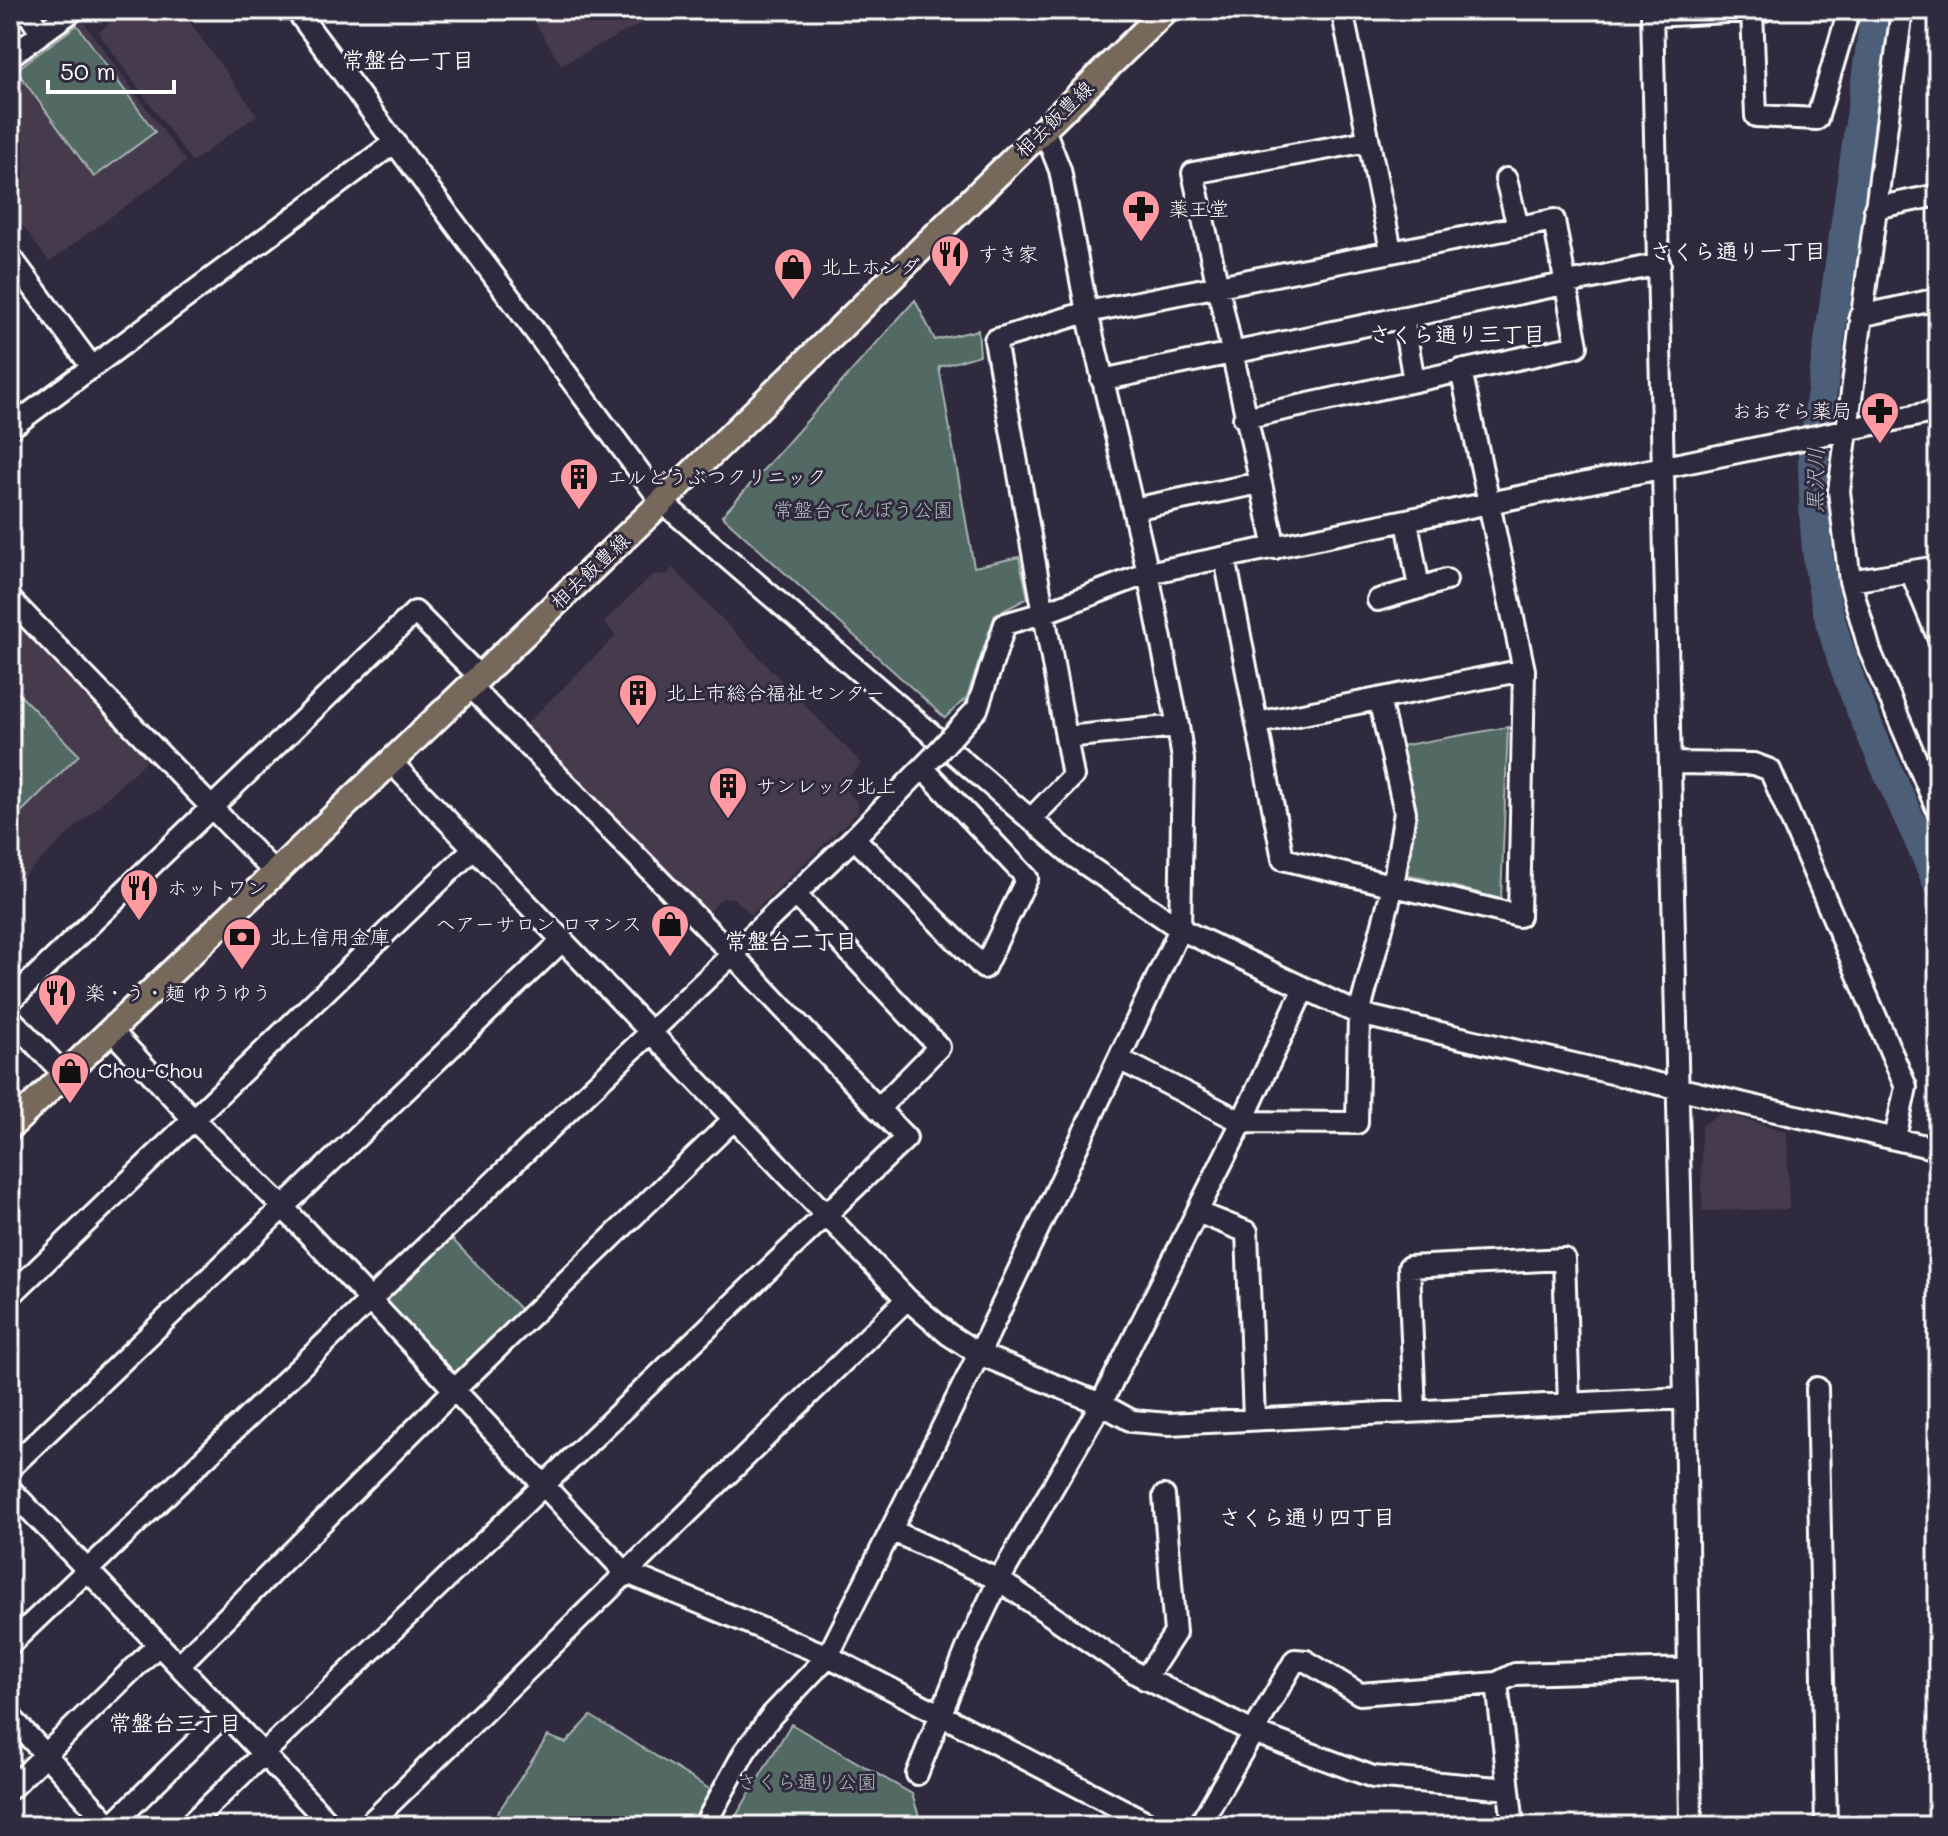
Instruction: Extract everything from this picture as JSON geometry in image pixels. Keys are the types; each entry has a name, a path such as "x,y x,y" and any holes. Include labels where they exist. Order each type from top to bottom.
{"main road":[{"name":"相去飯豊線","path":"10,1127 662,502 1166,10"}],"street":[{"path":"26,10 41,33"},
{"path":"10,56 74,10"},
{"path":"296,10 662,502 1072,855 1180,929 1359,1014 1938,1149"},
{"path":"1342,10 1391,250"},
{"path":"1691,1826 1685,1398 1652,13 1756,10 1756,116 1817,119 1849,10"},
{"path":"1902,10 1860,316 1840,430 1839,491 1850,581 1870,651 1938,811"},
{"path":"704,1826 745,1751 772,1715 828,1656 979,1354 1121,1060 1180,929 1183,760 1178,726 1148,573 1087,312 1060,170 1044,129"},
{"path":"1275,548 1244,418 1193,173 1368,141"},
{"path":"10,428 395,142"},
{"path":"1506,179 1518,227"},
{"path":"1875,208 1938,195"},
{"path":"1031,819 1073,776 995,340 1087,312 1554,220 1577,346 1244,418"},
{"path":"10,256 92,367"},
{"path":"1102,380 1660,264"},
{"path":"1860,316 1938,299"},
{"path":"1403,318 1414,381"},
{"path":"1225,558 1283,859 1519,916 1524,670 1461,370"},
{"path":"10,1644 854,838 977,709 1005,624 1043,613 1148,573 1938,411"},
{"path":"1133,509 1260,483"},
{"path":"1407,521 1419,588"},
{"path":"1850,581 1938,567"},
{"path":"1911,572 1938,637"},
{"path":"1378,600 1446,580"},
{"path":"10,599 275,873"},
{"path":"10,1001 415,612 474,681 906,1138 188,1826"},
{"path":"1257,723 1524,670"},
{"path":"1121,1060 1242,1122 1357,1123 1359,1014 1393,886 1405,812 1379,699"},
{"path":"1066,737 1178,726"},
{"path":"854,838 984,968 1027,878 930,760"},
{"path":"391,762 907,1299 948,1334 979,1354 1101,1404 1132,1421 1169,1424 1685,1398"},
{"path":"1670,763 1754,764 1770,770 1906,1087 1895,1138"},
{"path":"10,1296 474,848"},
{"path":"795,894 939,1047 878,1109"},
{"path":"10,1468 562,941"},
{"path":"917,1774 970,1641 999,1580 1101,1404 1242,1122 1304,988"},
{"path":"10,1018 65,1075"},
{"path":"111,1030 194,1120 371,1299 625,1572 828,1656 1154,1826"},
{"path":"179,1665 455,1389 733,1120"},
{"path":"1197,1212 1247,1232 1254,1419"},
{"path":"1415,1411 1409,1267 1564,1259 1569,1404"},
{"path":"367,1826 907,1299"},
{"path":"1817,1388 1826,1826"},
{"path":"10,1489 332,1826"},
{"path":"1145,1679 1175,1633 1164,1496"},
{"path":"891,1530 999,1580 1145,1679 1253,1732 1373,1777 1509,1789"},
{"path":"10,1789 159,1644"},
{"path":"1199,1826 1295,1660 1306,1661 1360,1694 1497,1683 1515,1674 1689,1669"},
{"path":"1497,1683 1513,1826"},
{"path":"10,1716 111,1826 225,1714"}],"shaded area":[{"path":"127,10 181,10 257,115 192,162 98,32"},
{"path":"527,10 667,10 561,65"},
{"path":"79,16 186,162 49,262 10,208 10,64"},
{"path":"673,568 862,764 841,785 858,803 858,812 751,915 734,898 722,898 708,913 528,734 527,723 616,636 604,622 653,574 666,575"},
{"path":"10,617 148,759 10,889"},
{"path":"1722,1112 1787,1132 1789,1209 1702,1211 1701,1126"}],"green space":[{"path":"77,25 155,132 94,177 16,70"},
{"name":"常盤台てんぼう公園","path":"915,300 935,340 978,330 980,355 939,367 974,567 1019,557 1028,598 995,615 967,697 945,718 722,516"},
{"path":"10,685 79,755 10,823"},
{"path":"1508,727 1501,899 1402,873 1400,746"},
{"path":"449,1236 525,1314 454,1381 384,1302"},
{"path":"591,1716 711,1790 690,1826 489,1826 548,1736 566,1743"},
{"name":"さくら通り公園","path":"791,1724 912,1794 922,1826 730,1826"}],"waterway":[{"name":"黒沢川","path":"1876,10 1813,455 1815,525 1824,594 1844,666 1938,883"}],"place":[{"name":"薬王堂","path":"1141,243"},
{"name":"すき家","path":"950,288"},
{"name":"北上ホンダ","path":"793,301"},
{"name":"おおぞら薬局","path":"1880,445"},
{"name":"エルどうぶつクリニック","path":"579,511"},
{"name":"北上市総合福祉センター","path":"638,727"},
{"name":"サンレック北上","path":"728,820"},
{"name":"ホットワン","path":"139,922"},
{"name":"ヘアーサロン ロマンス","path":"670,958"},
{"name":"北上信用金庫","path":"242,971"},
{"name":"楽・う・麺 ゆうゆう","path":"57,1027"},
{"name":"Chou-Chou","path":"70,1105"}],"district":[{"name":"常盤台一丁目","path":"408,60"},
{"name":"さくら通り一丁目","path":"1738,251"},
{"name":"さくら通り三丁目","path":"1457,334"},
{"name":"常盤台二丁目","path":"791,941"},
{"name":"さくら通り四丁目","path":"1307,1517"},
{"name":"常盤台三丁目","path":"175,1723"}]}
